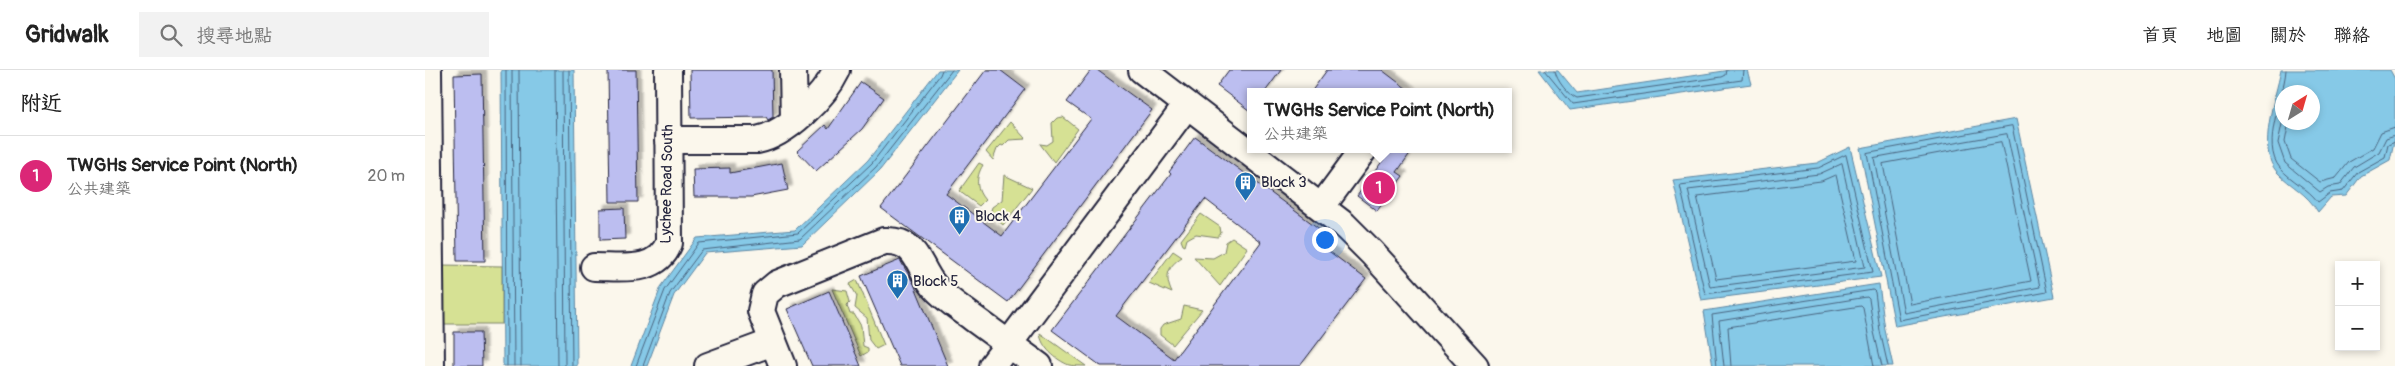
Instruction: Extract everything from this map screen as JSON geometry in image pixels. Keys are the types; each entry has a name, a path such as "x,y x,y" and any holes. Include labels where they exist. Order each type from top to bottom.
{"street":[{"path":"428,70 428,316 431,366"},
{"name":"Lychee Road South","path":"595,267 646,266 654,263 666,251 669,243 668,70"},
{"path":"793,70 794,120"},
{"path":"668,140 757,140 780,132 818,97 832,81 837,70"},
{"path":"1142,70 1247,150"},
{"path":"992,366 1187,105"},
{"path":"1251,153 1322,206 1372,253 1475,366"},
{"path":"1322,206 1361,153"},
{"path":"783,366 761,311 765,294 777,284 805,272 884,241 894,240 903,244 917,255 929,280 943,296 1039,366"},
{"path":"708,366 773,342"}],"green space":[{"path":"1063,117 1078,129 1054,162 1040,144 1047,145 1053,141 1052,123 1057,118"},
{"path":"1010,122 1026,139 1009,140 1003,146 1001,145 997,149 993,160 986,152"},
{"path":"979,163 983,165 978,179 978,188 985,200 979,206 959,191"},
{"path":"1004,175 1032,188 1003,225 990,214 992,207 1002,200"},
{"path":"1201,214 1220,227 1221,233 1218,237 1196,234 1187,239 1185,246 1183,245 1181,240"},
{"path":"1232,238 1247,248 1220,286 1194,257 1213,258 1224,252 1226,242"},
{"path":"1173,251 1182,257 1173,264 1169,272 1168,281 1172,293 1149,283"},
{"path":"442,265 502,266 502,324 443,324"},
{"path":"857,280 884,345 876,349 869,340 867,318 855,308 857,296 850,284"},
{"path":"832,289 847,291 850,302 847,305 850,314 854,314 861,326 863,346 868,348 868,352 861,356"},
{"path":"1184,306 1202,310 1173,345 1160,335 1160,329 1163,325 1181,319"},
{"path":"1040,333 1086,366 1069,365 1059,360 1046,348"}],"water":[{"path":"501,70 574,70 577,366 503,366"},
{"path":"938,70 958,70 880,170 802,245 705,253 674,295 647,366 631,366 661,287 697,238 795,230 868,160"},
{"path":"1539,70 1558,70 1577,93 1731,70 1747,70 1751,84 1570,110"},
{"path":"2281,70 2390,70 2395,79 2395,137 2390,160 2361,176 2346,196 2331,197 2318,212 2304,195 2277,172 2271,162 2268,150 2268,137 2275,95 2275,130 2320,130 2320,85 2277,85"},
{"path":"2016,119 2054,297 1895,326 1860,148"},
{"path":"1850,147 1881,277 1701,300 1673,180 1817,163"},
{"path":"1879,284 1885,330 1893,366 1713,366 1704,311"}],"building":[{"path":"608,70 636,70 638,202 610,202"},
{"path":"690,70 772,70 773,117 768,120 766,117 691,118"},
{"path":"986,70 1000,70 1025,89 946,194 1002,236 1091,119 1067,102 1091,70 1097,70 1152,110 1008,302 881,208"},
{"path":"1229,70 1281,70 1268,88 1247,88 1247,109 1217,86"},
{"path":"1327,70 1382,70 1406,88 1314,88"},
{"path":"482,74 485,261 457,261 454,75"},
{"path":"861,82 884,98 862,129 816,171 797,151 825,125 828,129"},
{"path":"1195,137 1321,230 1314,240 1366,279 1300,366 1101,366 1052,330 1171,174 1169,172","holes":["1205,199 1261,242 1174,359 1116,316"]},
{"path":"1388,153 1410,153 1397,172 1403,176 1377,211 1357,196"},
{"path":"782,163 788,190 751,197 694,197 693,169 730,168 730,173"},
{"path":"624,208 625,239 600,240 600,209"},
{"name":"Block 5","path":"900,260 914,284 948,366 900,366 861,276"},
{"path":"829,291 861,366 812,366 787,309"},
{"path":"454,332 481,332 482,366 454,366"}],"place":[{"name":"TWGHs Service Point (North)","path":"1379,188"},
{"name":"Block 3","path":"1245,201"},
{"name":"Block 4","path":"959,235"},
{"name":"Block 5","path":"897,300"}]}
